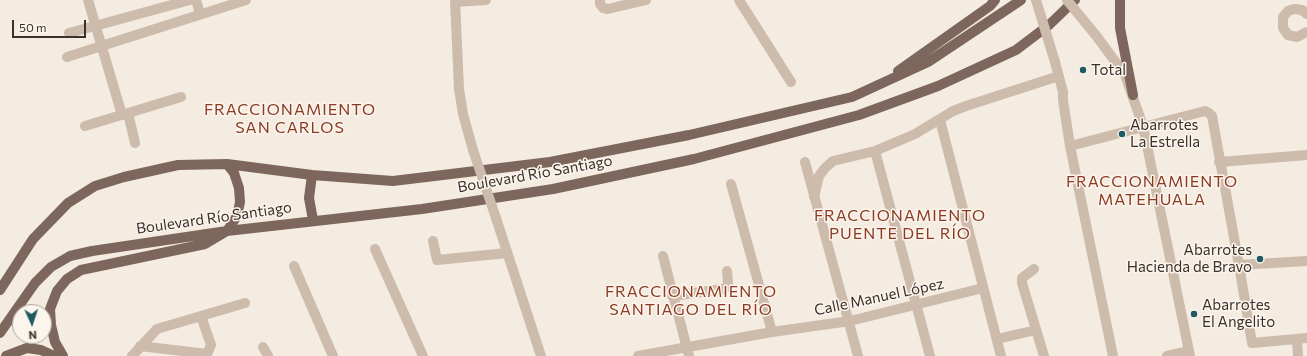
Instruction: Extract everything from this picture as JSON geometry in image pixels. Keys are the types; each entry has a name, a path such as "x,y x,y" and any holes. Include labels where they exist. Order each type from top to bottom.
{"main road":[{"path":"883,82 990,6 995,0"},
{"name":"Boulevard Río Santiago","path":"0,290 3,282 33,239 68,203 95,186 124,177 178,165 228,164 312,175 393,181 550,162 689,135 852,97 928,62 1020,0"},
{"name":"Boulevard Río Santiago","path":"0,333 35,283 51,267 70,256 92,251 227,231 312,220 422,209 553,189 694,159 859,115 938,86 1016,50 1049,25 1075,0"},
{"path":"1120,0 1120,28 1133,95"},
{"path":"63,356 56,342 51,325 50,309 53,298 67,279 81,270 205,244 227,231 237,216 240,202 240,188 234,173 228,164"},
{"path":"312,175 309,198 312,220"},
{"path":"6,356 28,348 41,350 54,356"}],"street":[{"path":"88,0 134,143"},
{"path":"69,33 190,0"},
{"path":"196,0 200,14"},
{"path":"67,57 246,0"},
{"path":"486,0 455,1 459,88 463,114 473,150 541,356"},
{"path":"600,0 600,4 603,8 608,9 646,0"},
{"path":"739,0 791,82"},
{"path":"1036,0 1063,92 1070,146 1113,356"},
{"path":"1067,0 1098,38 1125,75 1143,126 1190,354 1167,356"},
{"path":"1307,14 1302,10 1294,9 1288,11 1283,17 1283,28 1288,35 1297,37 1307,32"},
{"path":"814,196 819,176 833,161 875,151 915,134 966,106 1059,76"},
{"path":"85,126 181,97"},
{"path":"1070,146 1204,111 1209,112 1212,116 1252,343 1302,339 1298,356"},
{"path":"940,120 1001,356"},
{"path":"875,151 930,356"},
{"path":"1219,162 1307,155"},
{"path":"805,162 850,321 853,340 858,356"},
{"path":"731,184 772,332"},
{"path":"433,241 437,260 507,253"},
{"path":"375,249 422,356"},
{"path":"663,256 672,296 688,352"},
{"path":"1239,265 1307,261"},
{"path":"294,266 333,356"},
{"path":"1034,270 1022,278 1022,283 1044,356"},
{"path":"672,296 723,289 727,287 727,271"},
{"name":"Calle Manuel López","path":"638,356 688,352 772,332 850,321 983,288"},
{"path":"132,356 157,329 246,303"},
{"path":"140,346 207,354 211,345 200,316"},
{"path":"997,339 1036,330"},
{"path":"852,356 853,340"}],"place":[{"name":"Total","path":"1083,70"},
{"name":"Abarrotes La Estrella","path":"1122,134"},
{"name":"Abarrotes Hacienda de Bravo","path":"1260,259"},
{"name":"Abarrotes El Angelito","path":"1194,314"}],"district":[{"name":"FRACCIONAMIENTO SAN CARLOS","path":"290,119"},
{"name":"FRACCIONAMIENTO MATEHUALA","path":"1152,191"},
{"name":"FRACCIONAMIENTO PUENTE DEL RÍO","path":"900,225"},
{"name":"FRACCIONAMIENTO SANTIAGO DEL RÍO","path":"691,301"}]}
